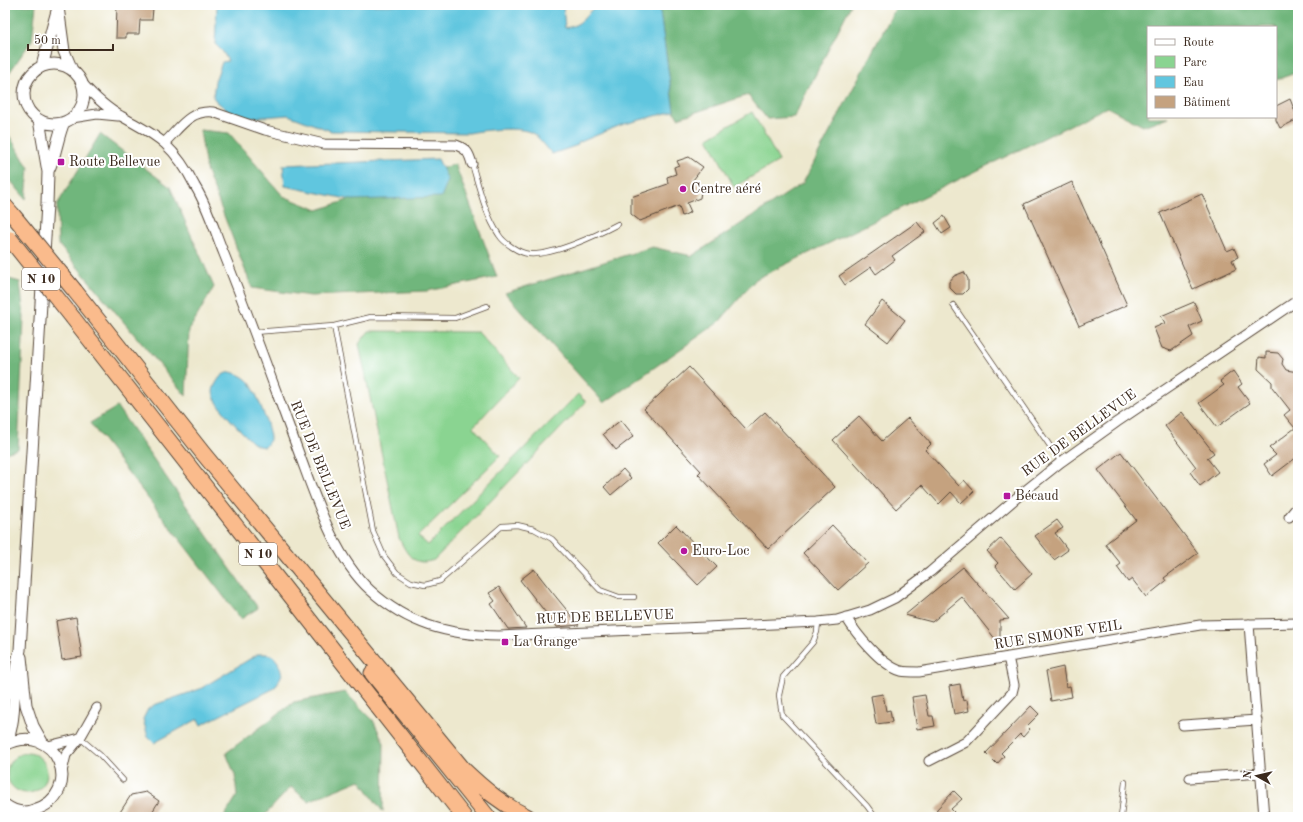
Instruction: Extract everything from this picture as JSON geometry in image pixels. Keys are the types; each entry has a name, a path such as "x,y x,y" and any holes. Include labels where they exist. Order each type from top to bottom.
{"highway":[{"name":"N 10","path":"8,210 75,291 202,452 394,701 488,817"},
{"name":"N 10","path":"7,237 73,318 463,817"},
{"path":"202,452 464,770 508,808 528,817"}],"street":[{"path":"42,66 58,6"},
{"path":"48,172 53,162 57,141 68,120 81,106 84,98 82,83 72,70 64,51 58,6"},
{"path":"68,120 52,124 39,120 27,108 23,92 29,76 42,66 58,63 72,70"},
{"name":"RUE DE BELLEVUE","path":"82,83 92,94 120,116 138,125 164,143 180,160 197,188 240,294 313,492 329,531 356,574 370,590 395,609 418,621 451,632 470,635 499,636 818,622 846,617 870,610 895,598 930,572 1021,494 1061,462 1123,418 1298,300"},
{"path":"164,143 190,116 202,111 213,112 287,136 324,144 456,145 469,152 472,164"},
{"name":"RUE DE BELLEVUE","path":"68,120 97,114 120,116"},
{"path":"5,744 13,722 16,669 20,650 48,172 39,120"},
{"path":"1289,517 1298,506"},
{"name":"RUE SIMONE VEIL","path":"846,617 853,629 884,662 900,670 919,672 1200,625 1298,623"},
{"path":"1249,624 1264,817"},
{"path":"20,650 26,706 33,726 45,744 55,753 60,763 62,773"},
{"path":"929,761 966,742 1012,693 1014,685 1008,657"},
{"path":"6,807 23,814 42,808 50,802 59,789 66,755 80,738 97,708"},
{"path":"1183,725 1257,720"},
{"path":"5,744 17,739 30,739 45,744 80,738"},
{"path":"1190,778 1261,773"},
{"path":"47,817 50,802"}],"lane":[{"path":"472,164 484,203 499,236 514,248 529,254 548,251 591,238 618,224"},
{"path":"953,305 1061,462"},
{"path":"254,332 334,326 371,317 455,318 487,306"},
{"path":"334,326 373,531 384,556 397,573 411,582 425,585 440,581 502,526 517,525 534,529 552,540 600,590 619,597 634,597"},
{"path":"818,622 817,632 813,642 783,677 779,695 782,716 867,806 875,817"},
{"path":"80,738 100,755 123,780"},
{"path":"1121,817 1125,782"}],"green space":[{"path":"5,5 36,5 32,40 7,76 5,118"},
{"path":"659,5 851,5 794,117 767,119 748,95 678,118 674,111"},
{"path":"897,5 1298,5 1298,72 1277,80 1277,26 1147,26 1147,118 1165,118 1143,126 1107,107 756,279 719,322 604,403 505,293 652,247 692,256 803,183"},
{"path":"752,112 779,161 734,187 708,138"},
{"path":"5,129 29,168 26,199 5,174"},
{"path":"200,130 229,133 283,196 318,210 455,164 497,277 427,291 311,296 252,288 206,169"},
{"path":"100,134 170,187 214,287 189,330 186,396 58,244 57,205"},
{"path":"5,278 20,282 24,317 18,449 5,453"},
{"path":"369,331 478,332 519,378 473,427 500,456 418,536 428,545 578,394 586,402 434,560 427,562 416,561 412,558 405,550 399,538 359,344"},
{"path":"117,407 258,608 241,619 90,423"},
{"path":"345,692 373,720 384,743 383,812 360,780 308,801 291,787 263,817 224,817 237,796 235,775 226,753 294,702"},
{"path":"31,753 38,756 44,762 47,773 46,781 38,790 31,793 23,793 16,790 8,781 7,769 10,762 19,754"}],"water":[{"path":"217,5 563,5 565,28 579,23 586,17 595,5 659,5 674,111 621,125 578,143 578,145 552,154 535,135 519,130 492,130 469,133 331,131 288,115 250,118 232,114 213,97 215,81 222,62 228,61 223,52 215,44"},
{"path":"438,159 448,180 441,197 352,200 285,186 283,165"},
{"path":"231,372 241,376 253,387 263,411 270,435 270,440 265,447 258,446 252,442 218,404 213,390 217,381 223,374"},
{"path":"258,654 273,656 278,662 282,674 277,685 271,690 201,725 198,719 154,743 148,737 143,719 148,709 154,705 200,689"}],"building":[{"path":"117,5 153,8 152,20 140,20 139,34 126,34 126,38 116,38"},
{"path":"1290,99 1298,119 1280,128 1276,120 1277,106"},
{"name":"Centre aéré","path":"689,157 703,167 693,180 698,184 701,191 700,198 687,203 691,212 682,216 679,206 640,221 631,214 631,197 668,184 667,177 676,174 674,167 679,165 677,161"},
{"path":"1072,182 1127,305 1079,326 1024,204"},
{"path":"1202,194 1227,251 1234,248 1238,257 1232,260 1236,269 1193,289 1160,213"},
{"path":"944,216 951,228 942,234 935,223"},
{"path":"917,222 925,232 892,256 895,260 876,274 871,267 845,285 839,276"},
{"path":"964,272 968,279 968,289 963,294 956,294 949,287 949,282 954,276"},
{"path":"882,301 905,320 888,342 865,324"},
{"path":"1194,302 1202,321 1189,327 1193,336 1171,351 1162,348 1154,328 1165,323 1161,316"},
{"path":"1266,352 1278,353 1283,359 1282,364 1286,370 1298,372 1298,451 1295,454 1297,457 1272,476 1264,464 1276,455 1269,448 1295,428 1284,415 1290,410 1272,387 1272,382 1258,369 1259,357 1266,358"},
{"path":"689,367 746,429 765,412 835,487 768,549 698,474 701,471 644,409"},
{"path":"1233,371 1242,384 1238,387 1250,403 1217,427 1199,403 1224,385 1220,381"},
{"path":"1182,412 1214,453 1207,458 1218,472 1200,486 1190,472 1196,467 1165,426"},
{"path":"859,416 882,441 908,418 931,444 925,450 959,486 964,480 974,491 961,503 951,492 939,504 922,485 896,509 833,440"},
{"path":"621,420 634,436 616,450 603,434"},
{"path":"1121,452 1198,553 1164,578 1166,581 1146,597 1132,579 1128,582 1117,567 1121,564 1105,544 1136,520 1098,470"},
{"path":"623,469 631,478 611,495 604,487"},
{"path":"1057,520 1063,528 1055,533 1068,550 1054,560 1035,536"},
{"path":"676,525 717,567 698,585 658,543"},
{"path":"832,525 868,563 838,590 803,553"},
{"path":"1001,538 1032,574 1015,589 995,566 998,563 987,551"},
{"path":"963,567 1009,619 1000,620 1000,645 962,597 932,622 905,615"},
{"path":"534,569 579,625 557,627 520,580"},
{"path":"499,587 526,628 508,629 491,604 495,601 489,593"},
{"path":"76,617 82,657 62,660 56,621"},
{"path":"1063,667 1066,687 1070,686 1072,697 1051,701 1046,671"},
{"path":"960,684 963,701 967,700 969,711 954,714 949,686"},
{"path":"883,694 886,711 890,710 892,722 876,724 871,696"},
{"path":"925,695 929,716 933,716 935,726 917,729 912,697"},
{"path":"1031,706 1039,714 1027,726 1030,729 1023,737 1020,734 1001,753 1004,756 997,764 986,753"},
{"path":"954,791 962,799 951,809 954,812 950,817 944,817 936,810"},
{"path":"146,792 159,801 149,817 117,817 131,795"}],"place":[{"name":"Route Bellevue","path":"61,162"},
{"name":"Centre aéré","path":"683,189"},
{"name":"Bécaud","path":"1007,496"},
{"name":"Euro-Loc","path":"684,551"},
{"name":"La Grange","path":"505,642"}]}
